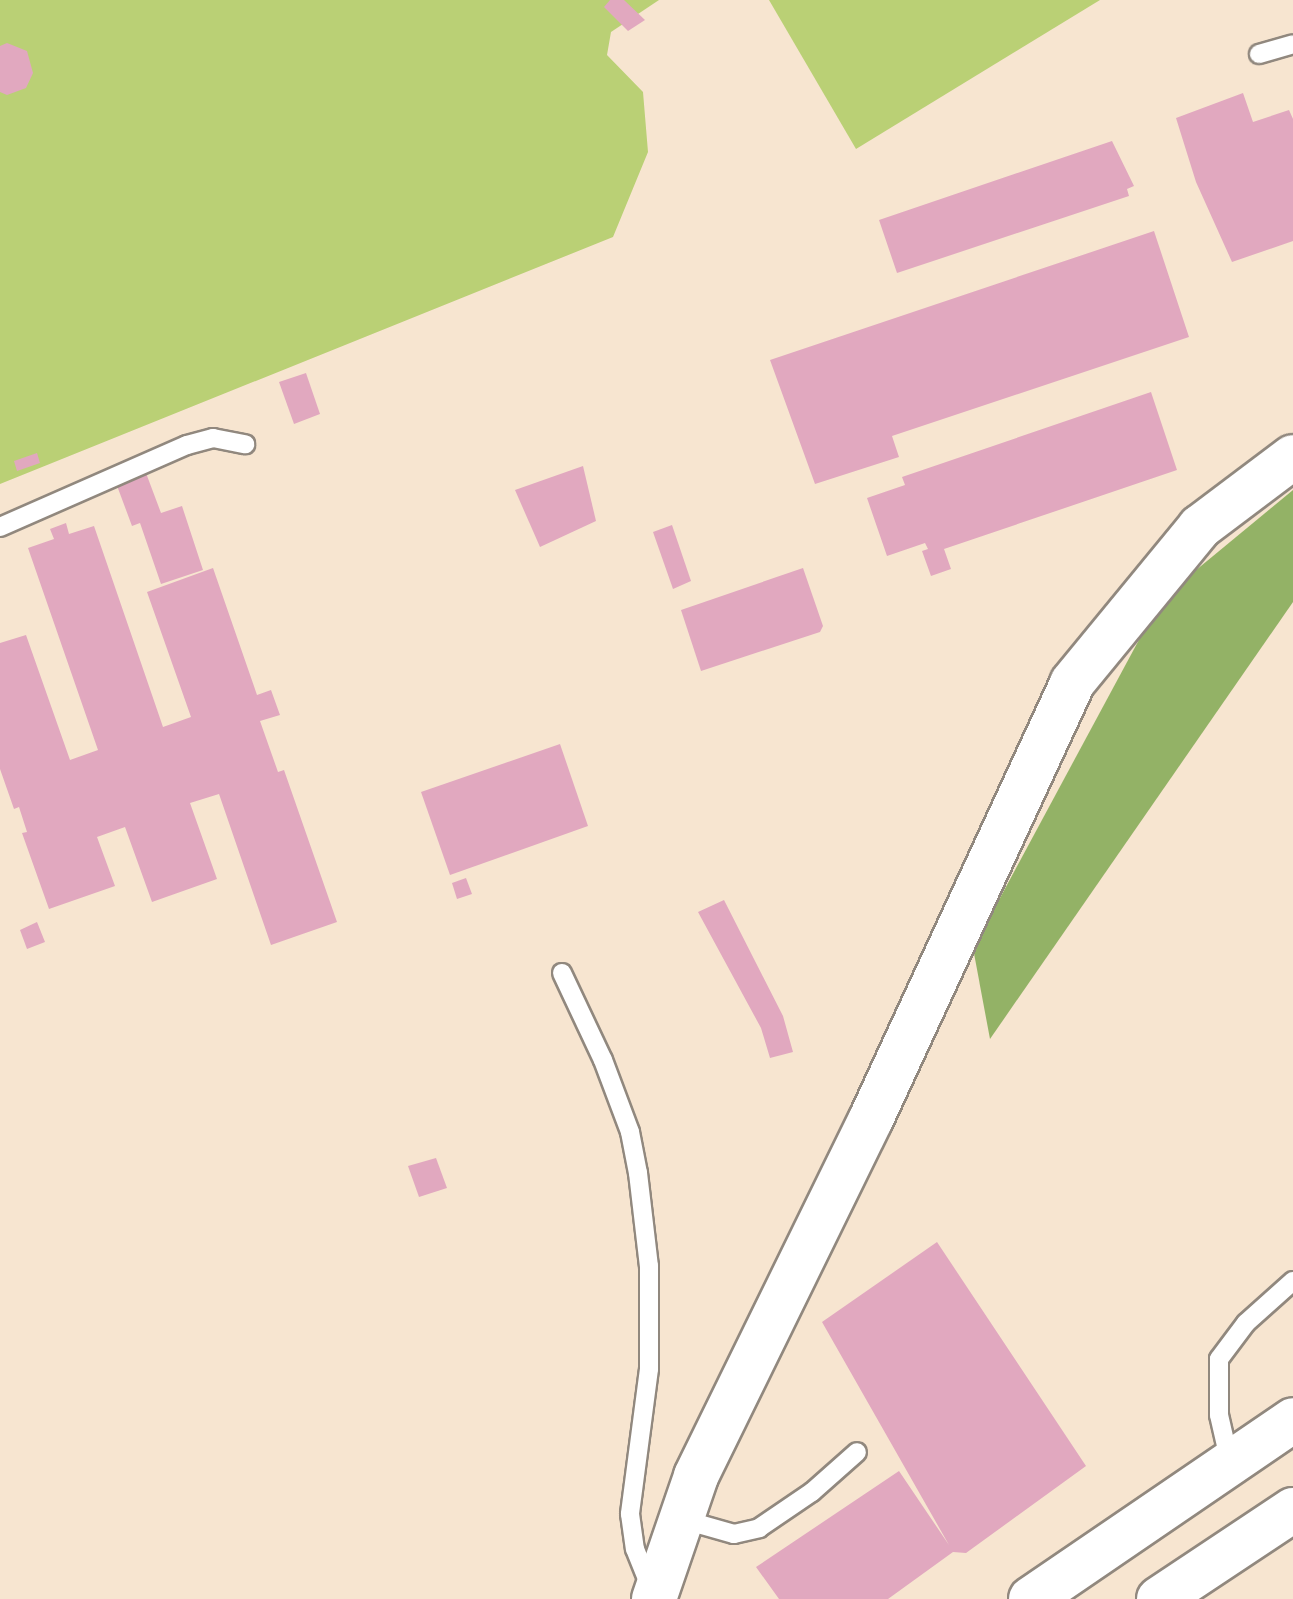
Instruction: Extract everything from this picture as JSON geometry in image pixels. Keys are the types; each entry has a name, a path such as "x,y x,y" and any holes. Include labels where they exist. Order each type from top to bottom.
{"main road":[{"path":"654,1598 681,1519 730,1402 871,1119 1072,683 1200,527 1293,457"},
{"path":"1031,1599 1293,1420"},
{"path":"1159,1599 1293,1510"}],"lane":[{"path":"1259,54 1293,44"},
{"path":"0,527 187,445 213,438 245,444"},
{"path":"562,973 603,1060 630,1132 638,1173 649,1266 649,1369 630,1514 635,1549 654,1598"},
{"path":"1230,1463 1219,1415 1219,1359 1246,1323 1293,1281"},
{"path":"681,1519 734,1534 759,1528 812,1492 857,1452"}],"green space":[{"path":"0,0 659,0 611,32 607,55 643,92 648,152 613,237 0,484"},
{"path":"769,0 1100,0 856,149"},
{"path":"1293,490 1293,602 990,1039 973,948 1161,599"}],"building":[{"path":"610,0 624,0 645,20 628,31 604,7"},
{"path":"7,43 27,51 33,73 26,88 7,95 0,92 0,46"},
{"path":"1243,93 1253,122 1289,110 1293,119 1293,241 1232,262 1196,182 1176,118"},
{"path":"1112,141 1134,186 1127,189 1129,196 897,273 879,220"},
{"path":"1154,231 1189,337 892,436 899,457 815,484 770,360"},
{"path":"306,373 320,414 294,424 279,382"},
{"path":"1151,392 1177,470 944,549 951,569 931,576 922,551 928,549 925,543 887,556 867,498 905,485 902,477"},
{"path":"37,453 40,463 17,471 14,461"},
{"path":"583,466 596,521 540,547 515,490"},
{"path":"146,473 161,513 182,506 203,570 161,584 140,523 132,526 116,483"},
{"path":"66,523 69,534 94,526 163,727 191,717 147,592 213,568 257,695 271,690 280,715 260,721 278,772 284,770 337,922 271,945 219,794 190,803 217,879 152,902 125,827 97,837 115,886 49,909 22,833 27,832 19,807 14,809 0,769 0,643 26,635 70,760 98,750 28,548 54,539 50,529"},
{"path":"672,525 691,581 673,589 653,532"},
{"path":"803,568 823,626 820,632 701,671 681,610"},
{"path":"560,744 588,826 450,875 421,792"},
{"path":"466,878 472,894 457,899 452,883"},
{"path":"724,900 783,1016 793,1052 770,1058 761,1028 698,912"},
{"path":"37,922 45,942 27,949 20,930"},
{"path":"436,1158 447,1188 419,1197 408,1166"},
{"path":"937,1242 1086,1466 966,1553 953,1552 888,1599 779,1599 756,1567 899,1471 949,1545 822,1322"}]}
